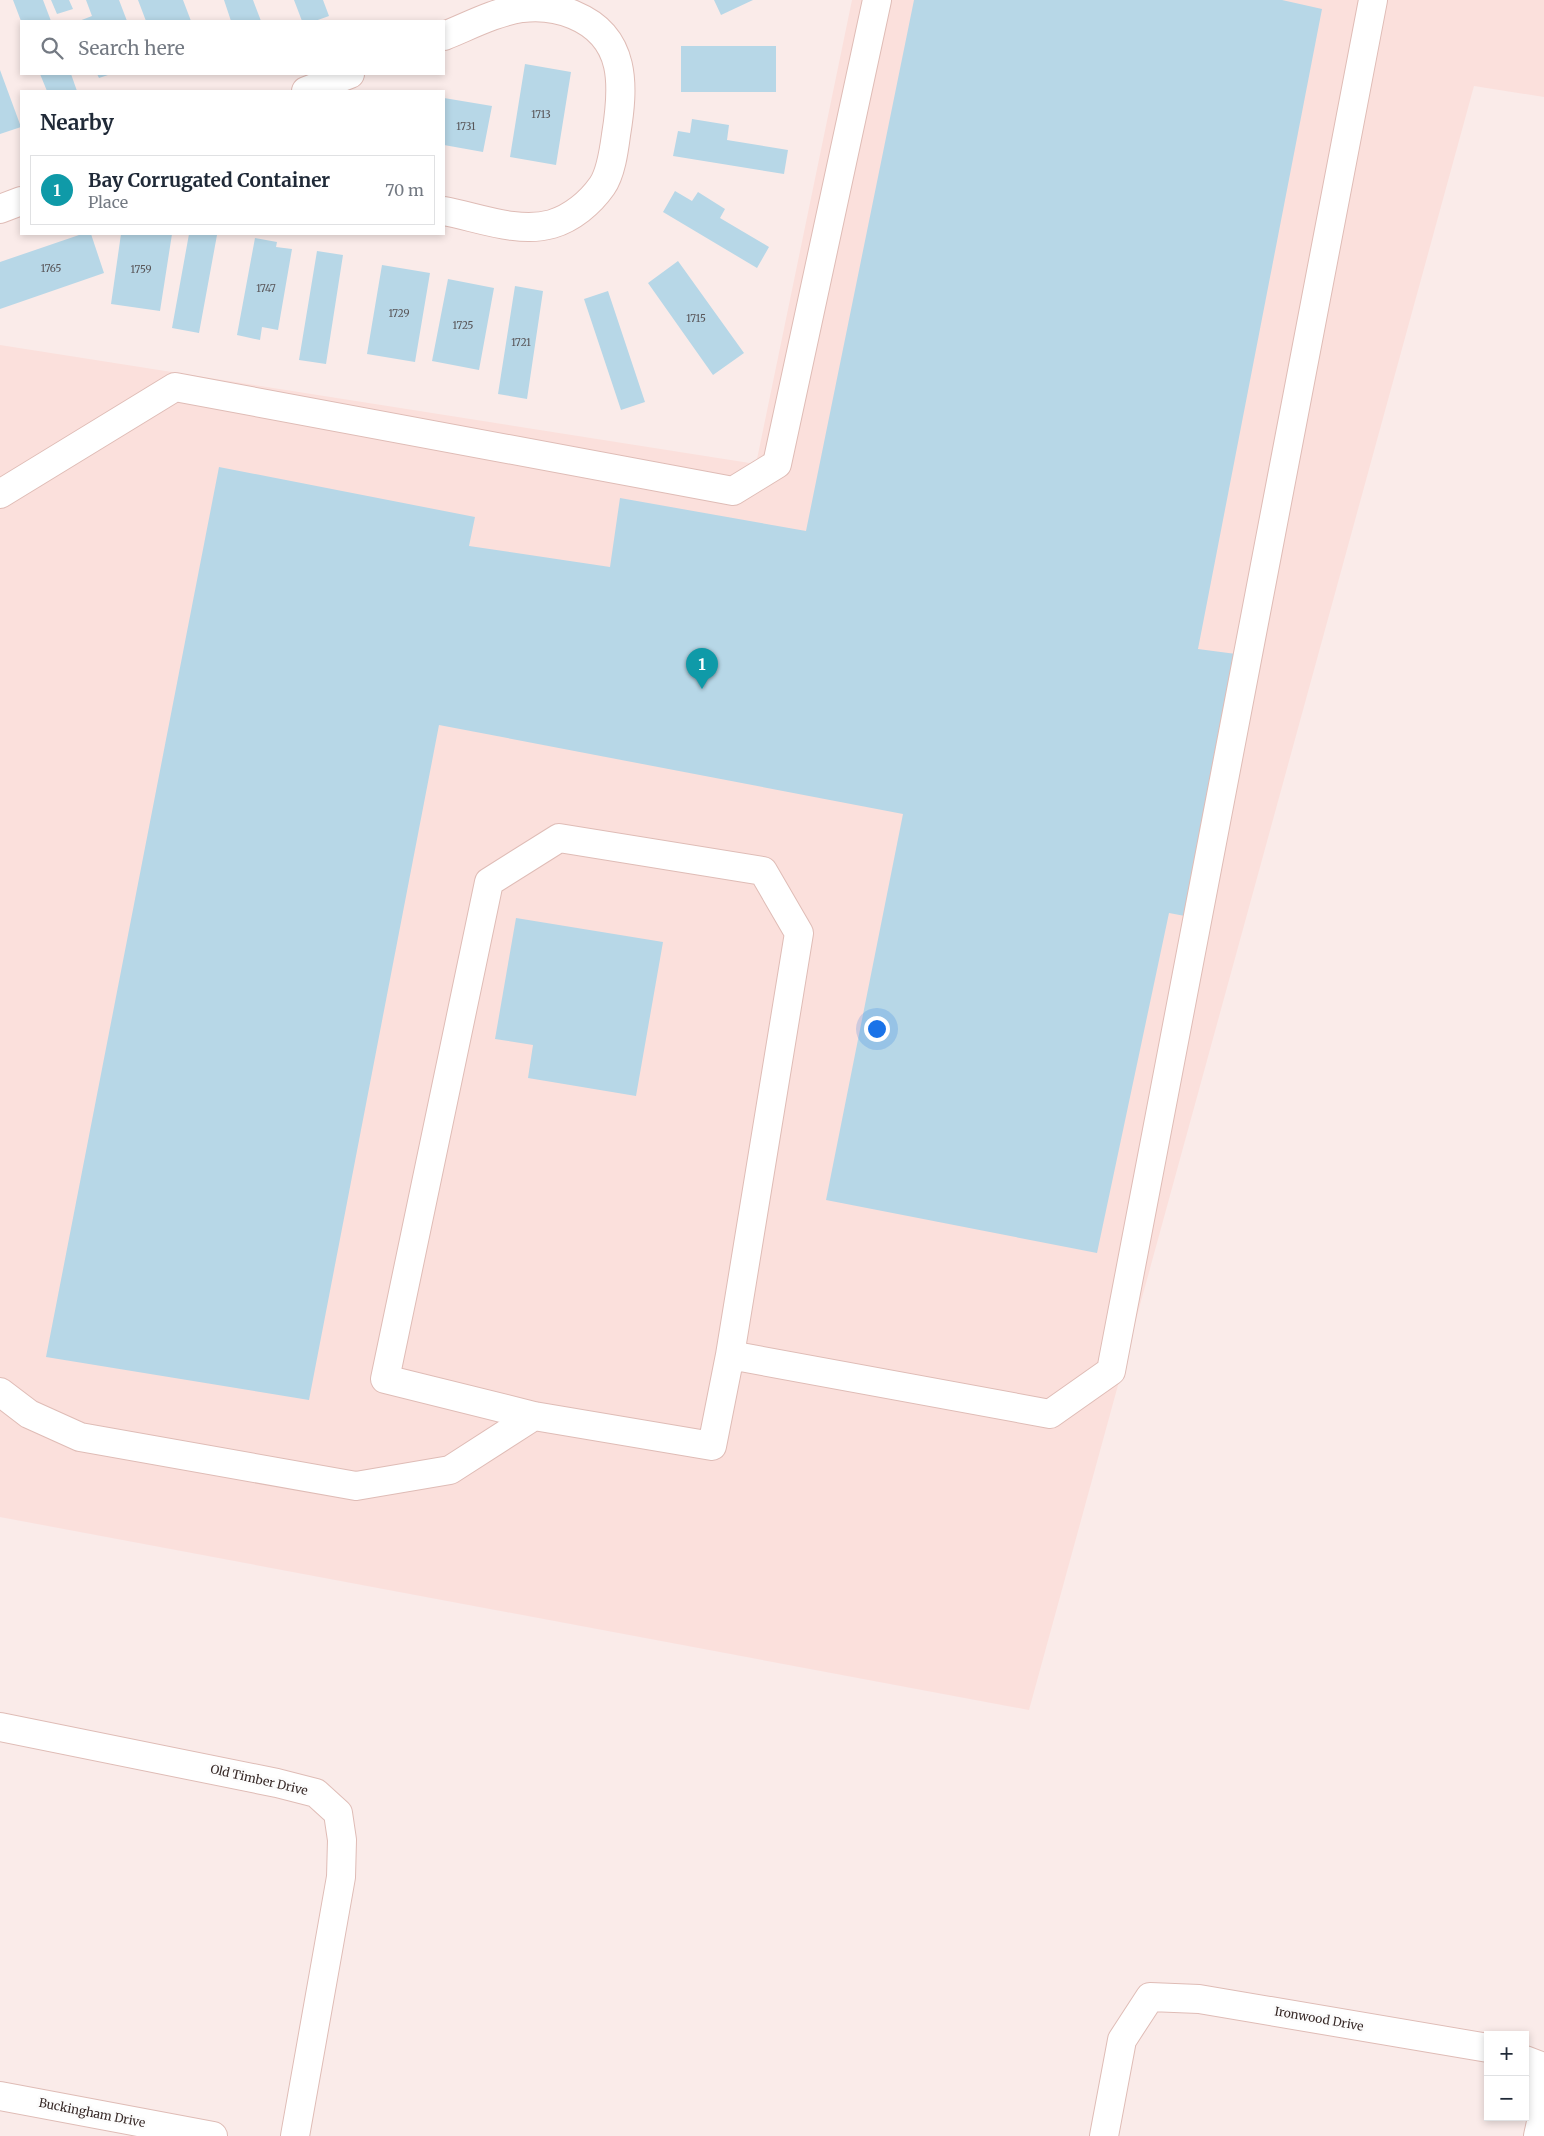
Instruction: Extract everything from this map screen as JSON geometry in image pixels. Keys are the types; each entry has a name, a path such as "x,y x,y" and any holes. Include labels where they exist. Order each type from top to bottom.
{"street":[{"path":"0,494 175,388 733,491 778,464 877,0"},
{"path":"730,1355 1050,1414 1111,1371 1373,0"},
{"path":"445,36 522,8 565,11 587,20 603,32 616,60 620,75 622,103 614,148 604,184 571,216 551,224 526,228 445,211"},
{"path":"309,90 347,75"},
{"path":"0,209 20,201"},
{"path":"559,838 763,871 799,933 730,1355 712,1446 534,1416 384,1379 489,882 559,838"},
{"path":"0,1392 29,1414 80,1437 356,1486 450,1470 534,1416"},
{"name":"Old Timber Drive","path":"0,1727 316,1793 338,1813 342,1840 341,1877 295,2136"},
{"name":"Ironwood Drive","path":"1104,2136 1122,2040 1150,1997 1199,1999 1484,2047"},
{"path":"1534,2063 1543,2113 1538,2136"},
{"name":"Buckingham Drive","path":"0,2096 213,2136"}],"shaded area":[{"path":"852,0 1544,0 1544,97 1474,86 1029,1710 0,1517 0,345 756,464"}],"building":[{"path":"13,0 43,0 51,20 21,20"},
{"path":"51,0 69,0 73,9 57,14"},
{"path":"86,0 119,0 127,20 82,20 92,16"},
{"path":"138,0 183,0 191,20 146,20"},
{"path":"224,0 253,0 261,20 231,20"},
{"path":"294,0 323,0 329,16 318,20 302,20"},
{"path":"714,0 753,0 721,15"},
{"path":"914,0 1282,0 1322,9 1198,649 1236,654 1185,916 1169,913 1097,1253 826,1200 903,814 439,725 309,1400 46,1357 219,467 475,517 469,546 610,567 620,498 806,531"},
{"path":"681,46 776,46 776,92 681,92"},
{"path":"525,64 571,72 556,165 510,157"},
{"path":"0,70 20,127 0,134"},
{"path":"40,75 71,75 77,90 47,90"},
{"path":"98,75 108,75 99,78"},
{"path":"445,98 492,106 483,152 445,145"},
{"path":"692,119 729,125 727,140 788,150 784,174 673,156 678,131 690,133"},
{"path":"675,191 692,201 698,192 725,209 720,218 769,247 757,268 663,212"},
{"path":"79,235 91,235 104,273 0,309 0,262"},
{"path":"121,235 172,235 160,311 111,304"},
{"path":"189,235 217,235 199,333 172,328"},
{"path":"255,238 277,242 276,247 292,249 278,330 262,327 260,340 237,335"},
{"path":"317,251 343,255 326,364 299,360"},
{"path":"678,261 744,353 713,375 648,283"},
{"path":"382,265 430,273 415,362 367,354"},
{"path":"448,279 494,288 479,370 432,361"},
{"path":"515,286 543,291 527,399 498,394"},
{"path":"608,291 645,402 621,410 584,299"},
{"path":"516,918 663,942 636,1096 528,1078 533,1045 495,1039"}],"place":[{"name":"Bay Corrugated Container","path":"702,689"}]}
